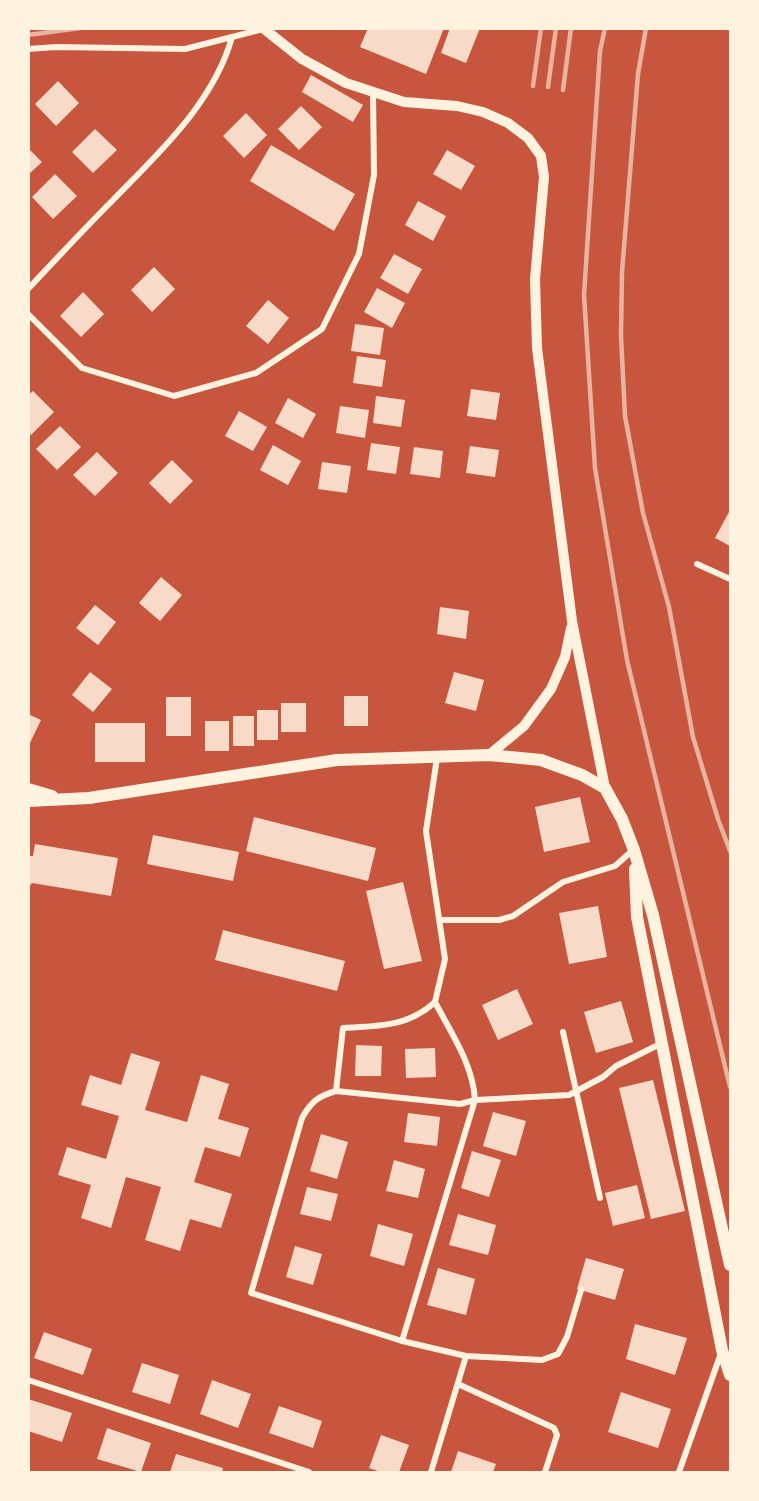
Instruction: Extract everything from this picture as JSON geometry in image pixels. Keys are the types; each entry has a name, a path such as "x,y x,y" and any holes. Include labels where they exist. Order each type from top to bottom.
{"main road":[{"path":"28,801 89,798 338,760 489,755 541,760 582,775 605,788 622,819 634,850 653,915 730,1265"},
{"path":"28,789 62,799"},
{"path":"634,850 637,917 722,1350 730,1375"}],"street":[{"path":"28,49 56,47 185,49 263,29 302,59 346,83 404,102 457,106 483,112 508,123 528,138 541,156 544,177 535,279 537,348 572,621 605,788"},
{"path":"28,289 171,141 207,92 228,51 232,37"},
{"path":"28,314 82,368 174,396 255,373 322,328 359,254 374,175 373,92"},
{"path":"697,564 730,579"},
{"path":"489,755 524,726 551,689 565,657 572,621"},
{"path":"336,1091 343,1028 387,1025 405,1021 422,1013 435,1002 445,959 426,831 437,758"},
{"path":"440,920 499,920 513,915 563,882 615,866 634,850"},
{"path":"402,1341 475,1100 474,1083 467,1063 435,1002"},
{"path":"563,1032 600,1198"},
{"path":"581,1290 567,1337 558,1354 542,1360 466,1356 402,1341 251,1293 302,1118 308,1107 321,1095 336,1091 460,1104 475,1100 569,1095 603,1077 616,1066 662,1043"},
{"path":"679,1473 722,1350"},
{"path":"431,1473 466,1356"},
{"path":"28,1380 309,1473"},
{"path":"458,1384 554,1428 557,1435 545,1473"}],"building":[{"path":"368,28 444,28 426,74 360,47"},
{"path":"450,28 480,28 466,63 441,53"},
{"path":"311,75 363,105 353,122 302,92"},
{"path":"58,81 79,103 56,126 35,104"},
{"path":"301,106 322,127 299,150 278,129"},
{"path":"246,113 267,135 244,158 223,136"},
{"path":"95,129 117,150 93,173 72,152"},
{"path":"271,145 355,194 334,231 250,181"},
{"path":"28,148 42,162 28,175"},
{"path":"447,150 475,166 461,190 433,174"},
{"path":"55,174 77,196 53,219 32,197"},
{"path":"418,201 446,216 433,241 405,225"},
{"path":"394,254 422,269 408,294 380,278"},
{"path":"154,267 175,289 152,312 131,290"},
{"path":"377,288 405,303 392,328 364,312"},
{"path":"83,292 104,314 81,337 60,316"},
{"path":"268,300 289,318 268,344 246,326"},
{"path":"355,324 384,328 380,355 351,351"},
{"path":"357,356 386,360 382,387 353,383"},
{"path":"471,389 500,393 496,420 467,416"},
{"path":"33,391 54,412 31,435 28,432 28,395"},
{"path":"376,396 405,400 401,427 373,423"},
{"path":"288,398 316,414 303,438 275,423"},
{"path":"340,406 369,410 365,438 336,433"},
{"path":"239,411 267,427 253,451 225,436"},
{"path":"60,426 81,447 57,470 36,449"},
{"path":"371,443 400,447 396,474 367,470"},
{"path":"273,445 301,461 288,485 260,470"},
{"path":"470,446 499,450 495,477 466,473"},
{"path":"414,447 443,451 440,478 410,474"},
{"path":"97,452 118,473 95,496 73,475"},
{"path":"172,460 193,481 170,504 149,483"},
{"path":"322,462 351,466 347,493 318,489"},
{"path":"730,513 730,546 715,538"},
{"path":"161,577 182,595 160,621 139,603"},
{"path":"95,605 116,622 98,645 76,628"},
{"path":"440,607 469,611 466,639 437,634"},
{"path":"90,672 112,689 93,712 72,695"},
{"path":"454,672 484,680 476,711 445,703"},
{"path":"344,696 368,696 368,726 344,726"},
{"path":"166,697 191,697 191,736 166,736"},
{"path":"281,703 306,703 306,732 281,732"},
{"path":"257,710 278,710 278,740 257,740"},
{"path":"28,714 41,720 28,747"},
{"path":"233,716 254,716 254,746 233,746"},
{"path":"205,721 229,721 229,751 205,751"},
{"path":"95,723 145,723 145,762 95,762"},
{"path":"580,797 590,842 544,852 535,807"},
{"path":"254,817 376,848 368,881 246,851"},
{"path":"153,835 239,852 233,881 147,864"},
{"path":"35,844 118,858 111,896 32,883 28,888 28,856 33,856"},
{"path":"403,882 422,961 384,969 366,891"},
{"path":"598,906 607,957 569,964 559,913"},
{"path":"223,930 345,961 337,991 215,960"},
{"path":"517,989 533,1024 498,1040 482,1005"},
{"path":"621,1001 633,1042 596,1053 584,1012"},
{"path":"356,1045 382,1046 381,1076 355,1076"},
{"path":"435,1048 436,1077 406,1078 405,1049"},
{"path":"131,1053 160,1062 145,1110 187,1122 201,1075 229,1084 218,1119 249,1128 240,1157 205,1147 194,1182 232,1194 221,1228 190,1219 180,1251 145,1240 161,1187 126,1177 111,1228 81,1218 91,1185 58,1175 67,1147 106,1159 119,1116 81,1105 90,1075 121,1085"},
{"path":"653,1080 685,1211 651,1219 619,1088"},
{"path":"493,1112 526,1121 516,1156 483,1146"},
{"path":"408,1113 440,1117 437,1146 404,1142"},
{"path":"321,1134 348,1142 337,1179 310,1171"},
{"path":"472,1151 501,1160 489,1197 461,1188"},
{"path":"394,1160 425,1169 418,1198 386,1191"},
{"path":"637,1185 645,1218 613,1226 605,1193"},
{"path":"307,1187 338,1194 331,1221 300,1214"},
{"path":"458,1214 496,1225 488,1255 449,1245"},
{"path":"378,1224 413,1234 404,1266 370,1256"},
{"path":"295,1246 322,1254 313,1285 286,1277"},
{"path":"586,1258 624,1269 615,1300 577,1289"},
{"path":"438,1268 475,1279 466,1315 427,1305"},
{"path":"635,1324 687,1338 675,1375 626,1359"},
{"path":"44,1332 92,1349 83,1375 34,1358"},
{"path":"142,1363 179,1375 170,1404 132,1392"},
{"path":"212,1380 251,1394 238,1428 200,1414"},
{"path":"621,1392 671,1409 658,1448 608,1432"},
{"path":"28,1399 72,1413 62,1442 28,1431"},
{"path":"279,1406 322,1421 313,1448 269,1433"},
{"path":"107,1428 151,1443 141,1472 97,1459"},
{"path":"381,1435 409,1445 399,1472 381,1472 369,1468"},
{"path":"458,1451 496,1464 493,1472 451,1472"},
{"path":"176,1454 223,1468 222,1472 170,1472"}],"railway":[{"path":"28,35 80,28"},
{"path":"533,86 541,28"},
{"path":"548,87 556,28"},
{"path":"563,90 571,28"},
{"path":"605,28 600,51 584,295 595,468 627,660 730,1087"},
{"path":"646,28 638,74 622,272 621,336 625,416 643,513 669,607 693,737 730,851"}]}
